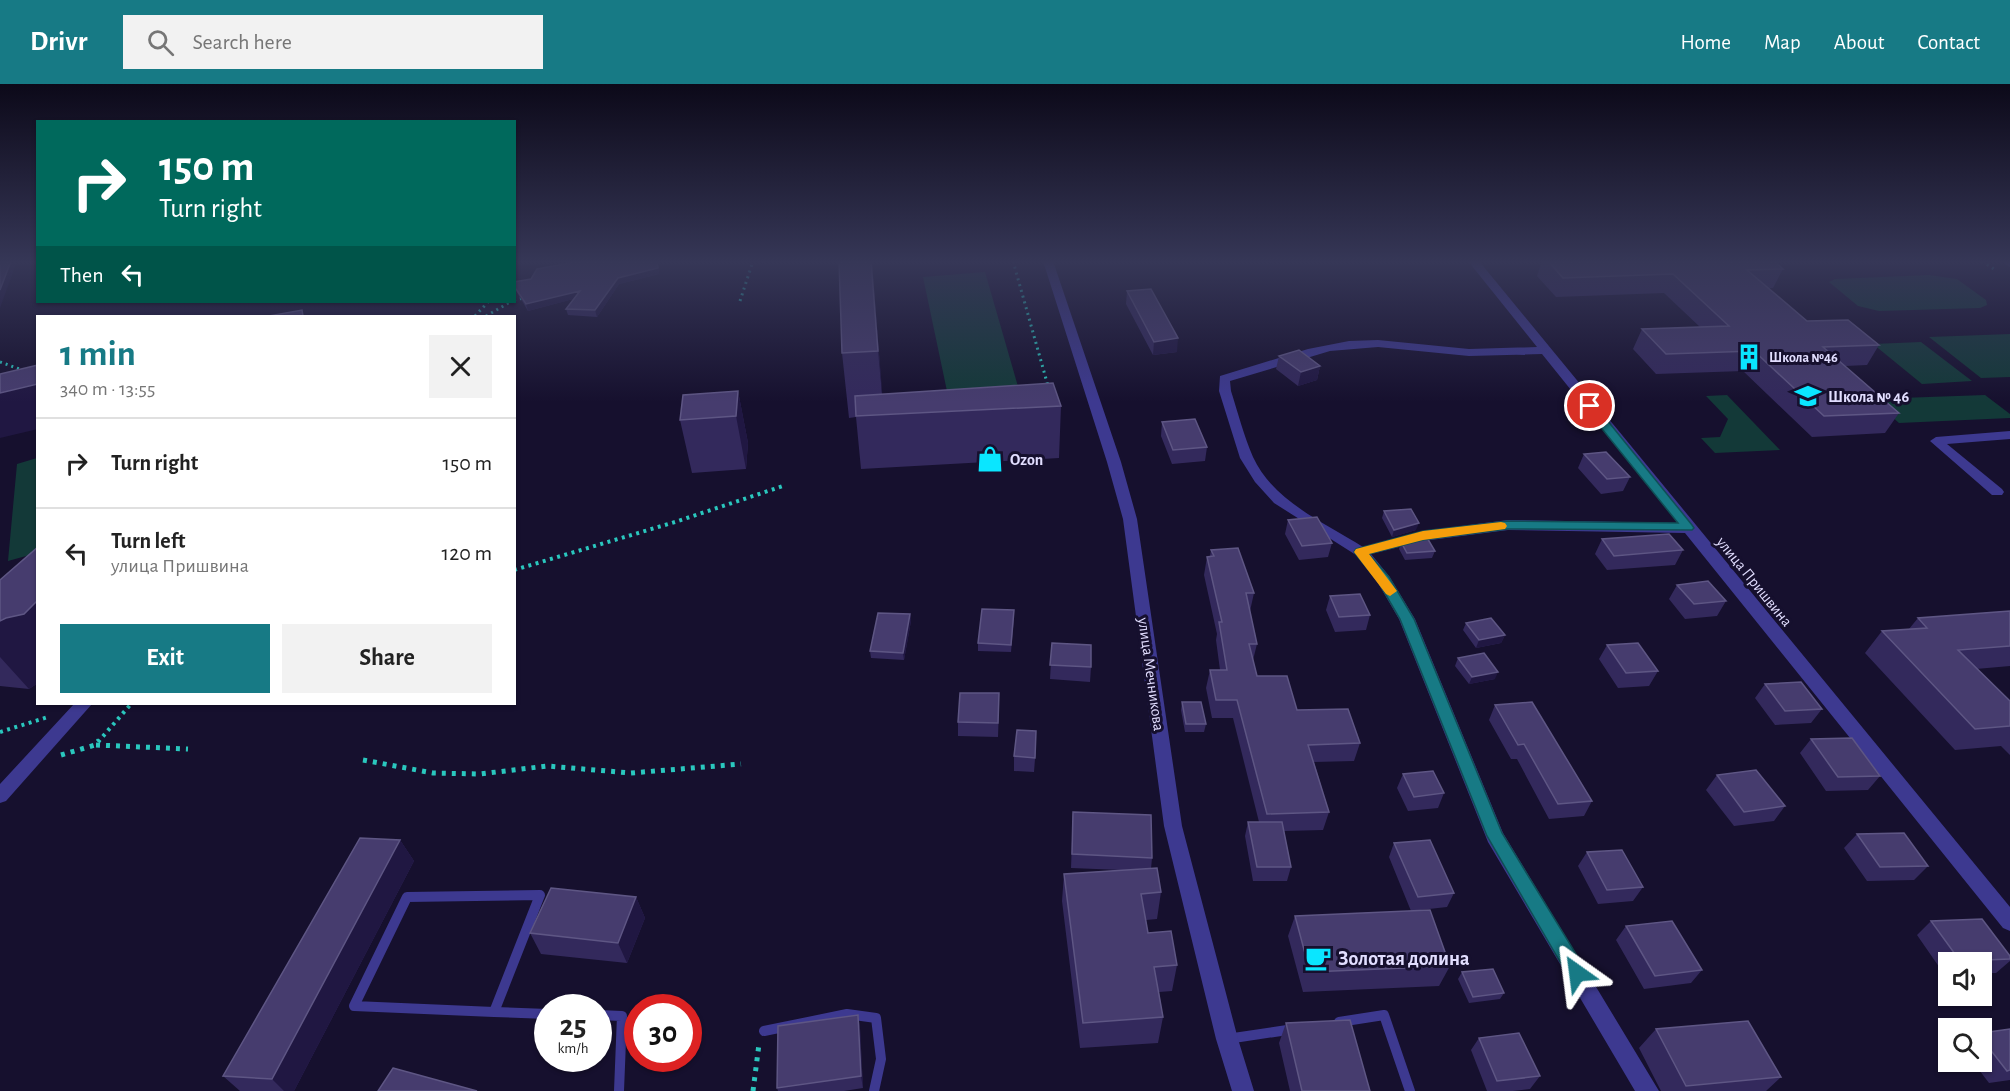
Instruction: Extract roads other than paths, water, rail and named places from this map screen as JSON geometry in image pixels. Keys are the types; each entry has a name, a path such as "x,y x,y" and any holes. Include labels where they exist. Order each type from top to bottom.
{"street":[{"name":"улица Мечникова","path":"1063,308 1114,462 1130,519 1173,826 1227,1039 1244,1091"},
{"name":"улица Пришвина","path":"1511,308 2010,922"},
{"path":"1545,350 1471,352 1367,343 1314,352 1224,379 1225,391 1247,458 1260,479 1279,500 1360,552 1384,580 1407,619 1495,836 1648,1091"},
{"path":"1997,492 1936,441 2010,435"},
{"path":"1360,552 1423,536 1508,525 1688,528"},
{"path":"0,796 83,706"}],"lane":[{"path":"494,1012 540,895 407,897 354,1006 494,1012 534,1013"},
{"path":"764,1031 847,1014 876,1018 881,1059 874,1091"},
{"path":"612,1016 622,1016 619,1091"},
{"path":"1328,1024 1384,1016 1410,1091"},
{"path":"1227,1039 1306,1027"}],"place":[{"name":"Школа №46","path":"1749,357"},
{"name":"Школа № 46","path":"1808,396"},
{"name":"Ozon","path":"990,459"},
{"name":"Золотая долина","path":"1318,958"}]}
